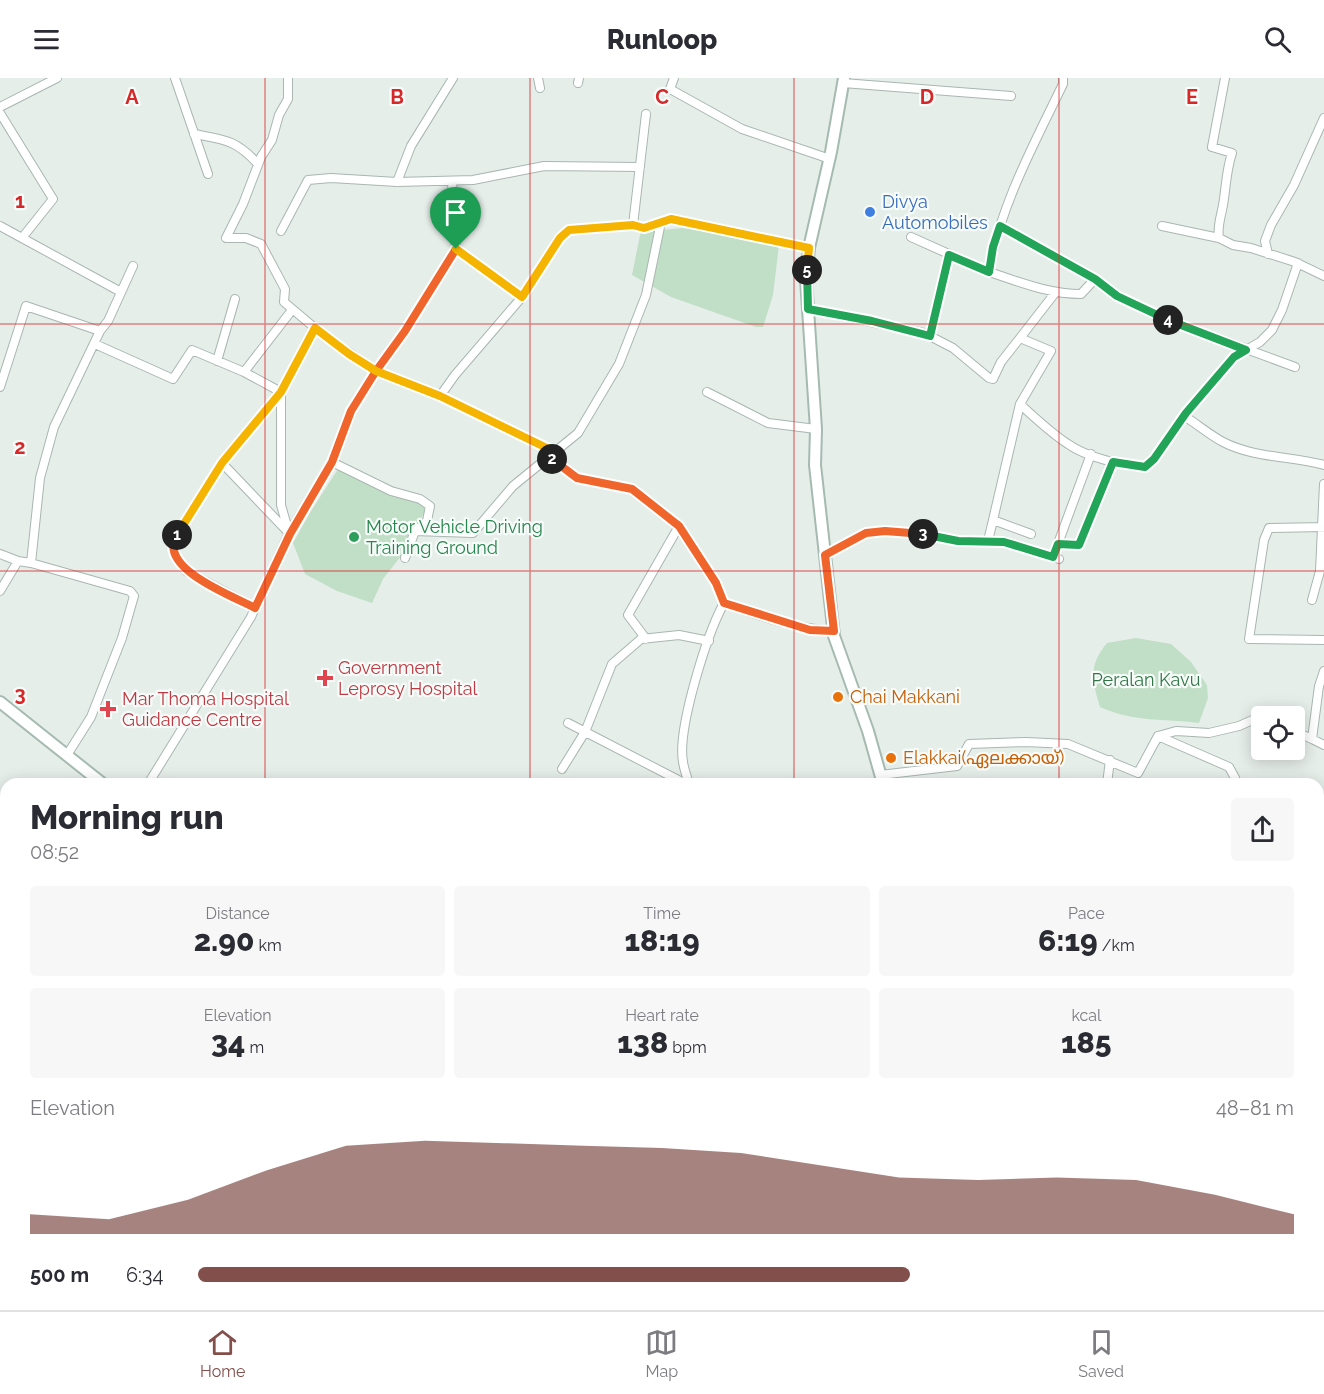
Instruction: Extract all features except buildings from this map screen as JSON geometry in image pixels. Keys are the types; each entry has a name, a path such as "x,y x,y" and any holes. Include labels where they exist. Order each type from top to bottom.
{"street":[{"path":"0,107 57,78"},
{"path":"175,78 208,174"},
{"path":"288,78 288,99 279,115 272,140 258,164 243,204 226,238 246,238 261,244 285,289 284,302 349,354 376,371 440,396 552,454 577,478 632,489 679,526 716,583 724,603 709,640 685,719 682,760 686,778"},
{"path":"398,182 411,146 453,78"},
{"path":"538,78 540,88"},
{"path":"674,78 669,89 742,129 830,159"},
{"path":"989,272 993,247 1000,226 1021,173 1063,84 1063,78"},
{"path":"1219,238 1217,228 1223,208 1226,170 1232,153 1212,147 1225,78"},
{"path":"880,778 868,731 834,631 815,465 816,429 806,279 809,248 830,159 844,81 1011,96"},
{"path":"0,113 52,199 22,237"},
{"path":"633,225 646,114"},
{"path":"1268,254 1265,241 1268,233 1294,185 1324,118"},
{"path":"194,134 229,141 244,149 258,164"},
{"path":"281,231 308,180 332,178 398,182 452,181 473,180 544,166 640,167"},
{"path":"152,778 255,608 290,534 332,462 351,411 456,249 452,181"},
{"path":"440,396 454,375 522,297 560,238 569,230 633,225 644,228 671,219 809,248"},
{"path":"415,531 473,533 513,486 578,433 619,364 646,295 661,222"},
{"path":"0,226 121,291"},
{"path":"1000,226 1095,279 1117,296 1159,317 1295,366"},
{"path":"1162,226 1219,238 1233,245 1251,248 1298,263 1324,276"},
{"path":"911,237 989,272 1055,293 1081,294 1095,279"},
{"path":"456,249 522,297"},
{"path":"930,336 949,255"},
{"path":"1020,404 1069,446 1113,462 1145,467 1154,459 1184,416 1234,357 1260,342 1272,330 1285,302 1298,263"},
{"path":"31,563 40,478 54,427 133,266"},
{"path":"808,309 872,321 930,336 953,348 988,378 993,379 1001,362 1055,293"},
{"path":"217,361 235,299"},
{"path":"0,387 26,306 100,331"},
{"path":"244,372 292,310"},
{"path":"255,608 186,571 176,558 174,540 222,463 281,392 315,328"},
{"path":"988,541 1020,404 1051,351 1020,338"},
{"path":"95,345 173,379 192,350 244,372 281,392"},
{"path":"281,392 281,505 290,534"},
{"path":"707,392 768,423 816,429"},
{"path":"1184,416 1223,442 1236,447 1265,455 1324,465"},
{"path":"825,555 866,533 885,531 929,534 958,541 1004,542 1056,558 1058,544 1091,454"},
{"path":"332,462 391,491 420,499 430,506 427,521 415,531 405,558"},
{"path":"1058,544 1079,545 1113,462"},
{"path":"222,463 290,534"},
{"path":"1312,600 1320,571 1324,484"},
{"path":"993,520 1031,534"},
{"path":"646,639 628,615 679,526"},
{"path":"1323,527 1269,528 1264,540 1249,639 1324,640"},
{"path":"0,554 18,561 130,591 134,596 122,638 91,717 67,755"},
{"path":"0,591 18,561"},
{"path":"724,603 810,630 834,631"},
{"path":"562,769 585,732 612,664 641,639 679,635 709,640"},
{"path":"1312,739 1318,686 1324,671"},
{"path":"0,702 96,778"},
{"path":"892,778 957,766 969,744 985,743 1068,744 1138,773 1158,736 1176,731 1209,733 1251,721"},
{"path":"568,723 676,778"},
{"path":"1158,736 1229,767 1235,778"},
{"path":"1305,736 1324,745"},
{"path":"1108,778 1110,760"}],"green space":[{"path":"644,228 662,230 683,228 779,245 773,295 763,327 756,327 671,297 632,275 640,235"},
{"name":"Motor Vehicle Driving Training Ground","path":"340,466 427,506 408,547 383,579 372,603 337,591 305,574 293,543"},
{"name":"Peralan Kavu","path":"1136,638 1171,644 1191,662 1207,685 1208,698 1199,723 1137,718 1100,707 1093,673 1101,651 1107,643"}],"place":[{"name":"Divya Automobiles","path":"870,212"},
{"name":"Motor Vehicle Driving Training Ground","path":"354,537"},
{"name":"Government Leprosy Hospital","path":"325,678"},
{"name":"Chai Makkani","path":"838,697"},
{"name":"Mar Thoma Hospital Guidance Centre","path":"108,709"},
{"name":"Elakkai(ഏലക്കായ്)","path":"891,758"}],"route":[{"path":"456,249 405,331 376,371 351,411 332,462 290,534 255,608 186,571 176,558 174,540 222,463 281,392 315,328 376,371 440,396 555,452 549,456 577,478 632,489 679,526 716,583 724,603 810,630 834,631 826,580 825,555 866,533 885,531 929,534 958,541 1004,542 1053,557 1058,544 1079,545 1113,462 1145,467 1154,459 1186,413 1234,357 1246,350 1159,317 1117,296 1095,279 1000,226 993,247 989,272 949,255 930,336 872,321 808,309 806,279 809,248 671,219 644,228 633,225 569,230 560,238 522,297 456,249"}]}
